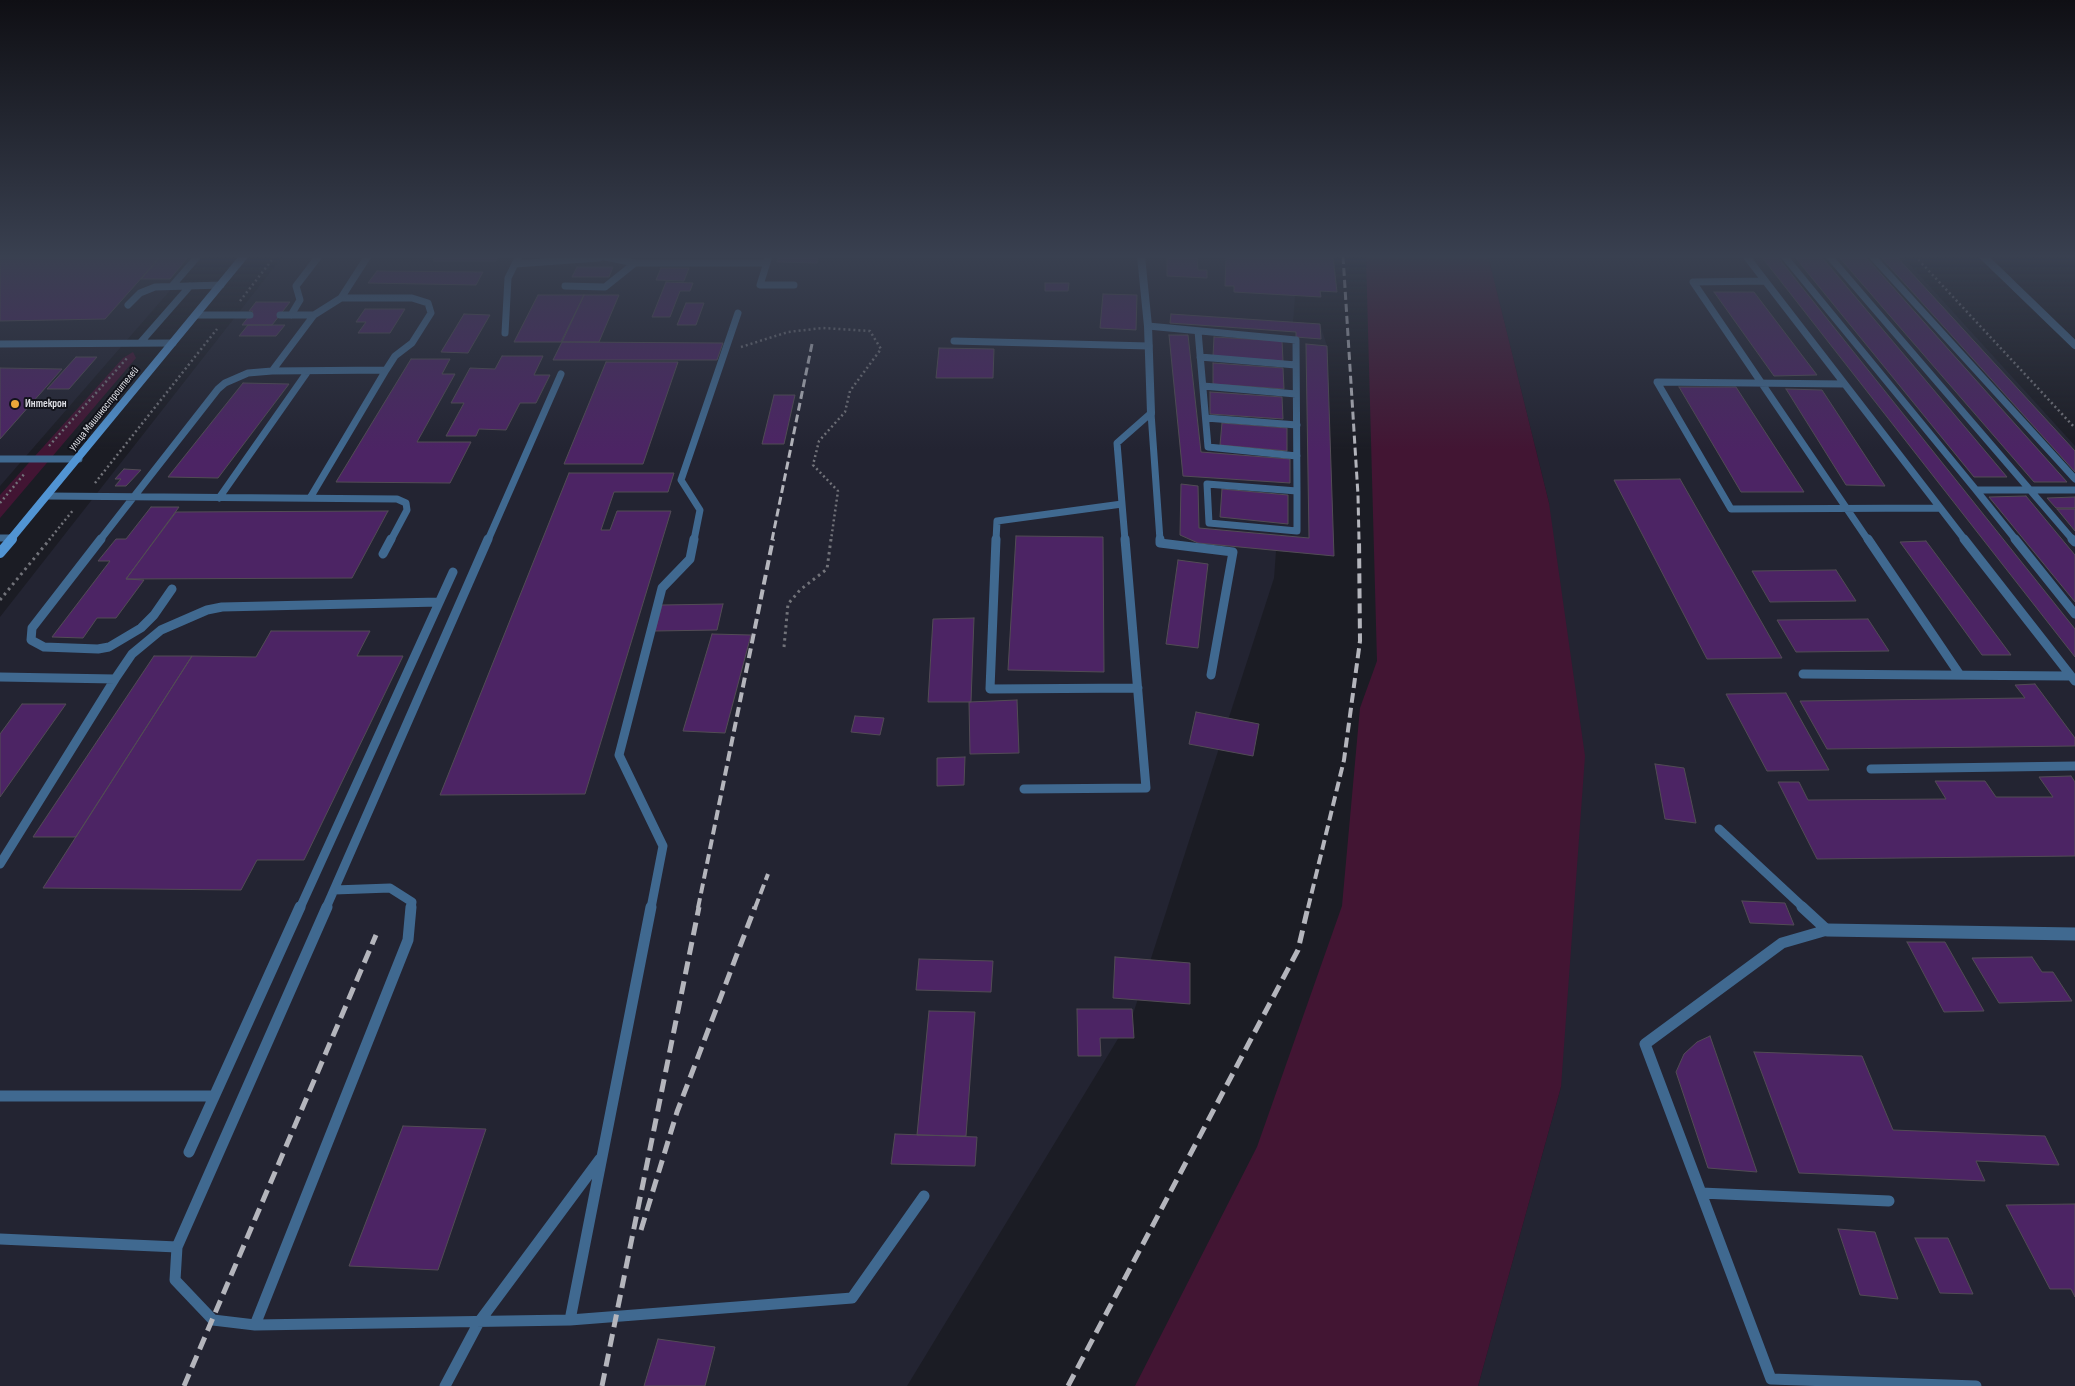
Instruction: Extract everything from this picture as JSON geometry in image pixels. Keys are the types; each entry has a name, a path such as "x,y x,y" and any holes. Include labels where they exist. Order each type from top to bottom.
{"main road":[{"name":"улица Машиностроителей","path":"0,553 192,321"}],"street":[{"path":"1147,321 1151,413"},
{"path":"2050,321 2075,345"},
{"path":"1827,930 2075,934"}],"lane":[{"path":"140,343 160,321"},
{"path":"272,371 310,321"},
{"path":"310,498 395,356 412,343 426,321"},
{"path":"505,333 506,321"},
{"path":"570,1320 663,846 619,755 662,588 690,559 700,510 681,480 736,321"},
{"path":"1719,321 1960,675"},
{"path":"1795,321 2072,679"},
{"path":"1837,321 2075,614"},
{"path":"1885,321 2075,542"},
{"path":"1931,321 2075,479"},
{"path":"1148,326 1296,340 1296,426 1297,456 1297,491 1297,531 1209,523 1207,484 1297,491"},
{"path":"1198,331 1208,447 1297,456"},
{"path":"954,341 1149,346"},
{"path":"0,344 173,343"},
{"path":"1200,357 1296,365"},
{"path":"172,589 154,615 141,628 110,647 98,649 44,647 31,640 32,628 132,497 218,389 225,383 248,373 272,371 386,370"},
{"path":"219,498 308,371"},
{"path":"561,374 177,1247 175,1280 213,1320 255,1324 570,1320 852,1298 924,1196"},
{"path":"1844,384 1657,382 1731,509 1940,508"},
{"path":"1203,386 1296,394"},
{"path":"1024,789 1146,788 1118,443 1151,413"},
{"path":"1151,413 1160,543 1233,552 1211,675"},
{"path":"1206,418 1296,426"},
{"path":"0,459 79,459"},
{"path":"1976,490 2075,490"},
{"path":"47,496 397,499 406,503 407,510 383,554"},
{"path":"1122,504 997,521 990,689 1138,688"},
{"path":"0,538 12,538"},
{"path":"189,1152 453,572"},
{"path":"0,864 132,654 161,630 207,610 222,607 439,602"},
{"path":"1803,674 1960,675 2072,679"},
{"path":"0,677 115,679"},
{"path":"1871,769 2075,766"},
{"path":"1719,829 1827,930"},
{"path":"255,1324 408,940 412,902 390,888 334,890"},
{"path":"1827,930 1782,943 1645,1044 1771,1379 1976,1386"},
{"path":"0,1096 214,1096"},
{"path":"445,1386 479,1322 602,1157"},
{"path":"1701,1194 1889,1201"},
{"path":"0,1239 177,1247"}],"path":[{"path":"0,600 224,321"},
{"path":"1975,321 2075,428"},
{"path":"726,352 788,332 823,328 870,331 881,349 850,391 845,412 819,442 813,465 838,491 827,569 800,590 788,604 784,647"},
{"path":"0,503 140,343"}],"shaded area":[{"path":"0,321 144,321 0,486"},
{"path":"232,321 1293,321 1320,324 1327,346 1334,556 1276,551 1274,578 1133,1014 907,1386 0,1386 0,617"},
{"path":"1368,321 1504,321 1549,503 1585,756 1561,1087 1478,1386 1135,1386 1257,1147 1342,906 1360,708 1377,661"},
{"path":"1504,321 1961,321 2075,446 2075,1386 1478,1386 1561,1087 1549,503"},
{"path":"133,352 136,358 0,518 0,495 123,358"}],"building":[{"path":"245,321 275,321 272,325 242,325"},
{"path":"398,321 390,333 358,333 366,322 356,322"},
{"path":"460,321 487,321 468,353 441,352"},
{"path":"525,321 571,321 561,342 514,342"},
{"path":"572,321 608,321 599,342 562,342"},
{"path":"679,321 698,321 696,325 677,325"},
{"path":"1101,321 1136,321 1136,330 1100,328"},
{"path":"1170,321 1271,321 1320,324 1321,339 1296,337 1296,332 1170,323"},
{"path":"1734,321 1776,321 1817,375 1774,376"},
{"path":"1812,321 1829,321 2075,629 2075,657"},
{"path":"1847,321 1875,321 2007,477 1974,477"},
{"path":"1894,321 1923,321 2067,482 2034,482"},
{"path":"1938,321 1955,321 2075,451 2075,472"},
{"path":"248,325 285,325 276,336 239,336"},
{"path":"1169,335 1188,335 1201,452 1290,459 1290,483 1183,476"},
{"path":"1214,337 1282,341 1283,361 1213,356"},
{"path":"562,342 723,343 717,360 553,360"},
{"path":"1306,344 1327,346 1334,556 1198,543 1180,535 1181,484 1198,486 1199,528 1309,538"},
{"path":"939,348 994,349 993,378 936,378"},
{"path":"502,356 543,356 534,375 550,375 536,403 520,403 506,430 479,429 476,436 446,436 464,403 451,403 470,368 495,369"},
{"name":"Интекрон","path":"76,357 97,357 69,389 47,389"},
{"path":"411,359 450,359 442,374 455,374 417,442 471,442 450,483 336,482"},
{"path":"606,362 678,362 643,464 564,464"},
{"path":"1213,363 1283,368 1284,389 1213,384"},
{"name":"Интекрон","path":"0,368 62,369 0,439"},
{"path":"243,383 289,384 218,478 168,477"},
{"path":"1679,387 1736,387 1804,492 1741,492"},
{"path":"1786,389 1822,390 1885,486 1846,485"},
{"path":"1210,392 1282,397 1283,419 1210,414"},
{"path":"774,395 795,395 784,444 762,444"},
{"path":"1222,423 1287,428 1287,451 1220,445"},
{"path":"124,469 141,470 126,486 115,486 121,479 115,479"},
{"path":"569,473 674,473 668,492 614,492 601,530 610,530 617,511 671,511 585,794 440,795"},
{"path":"1680,479 1782,658 1707,659 1614,480"},
{"path":"1222,489 1288,495 1288,524 1220,517"},
{"path":"2026,496 2075,555 2075,602 1989,497"},
{"path":"2075,497 2075,508 2056,508 2047,498"},
{"path":"151,507 179,507 126,579 144,580 116,618 97,618 83,638 52,637 110,561 98,561 116,539 126,539"},
{"path":"2057,509 2075,509 2075,531"},
{"path":"388,511 352,578 126,579 176,512"},
{"path":"1016,536 1103,537 1104,672 1008,670"},
{"path":"1926,541 2011,655 1982,655 1900,542"},
{"path":"1178,560 1208,564 1198,648 1166,644"},
{"path":"1836,570 1856,601 1770,602 1752,571"},
{"path":"723,604 717,630 655,631 662,605"},
{"path":"974,618 971,702 928,702 933,619"},
{"path":"1868,619 1889,651 1796,652 1777,620"},
{"path":"271,631 370,631 357,656 403,656 304,860 257,860 241,890 43,888 192,656 256,657"},
{"path":"712,634 751,635 725,733 683,731"},
{"path":"154,656 192,656 76,837 33,837"},
{"path":"2035,684 2075,738 2075,746 1827,749 1800,701 2025,698 2015,685"},
{"path":"1786,693 1829,770 1767,771 1726,694"},
{"path":"1017,700 1019,753 970,754 969,702"},
{"path":"22,704 66,704 0,797 0,734"},
{"path":"1196,712 1259,724 1253,756 1189,744"},
{"path":"855,716 884,718 880,735 851,732"},
{"path":"965,757 964,785 937,786 937,758"},
{"path":"1655,764 1684,768 1696,823 1665,819"},
{"path":"2071,776 2075,782 2075,856 1817,859 1778,782 1799,782 1808,800 1946,799 1935,781 1985,781 1996,797 2053,797 2039,777"},
{"path":"1742,901 1785,903 1794,925 1750,923"},
{"path":"1907,942 1945,942 1984,1011 1944,1012"},
{"path":"1115,957 1190,963 1190,1004 1113,998"},
{"path":"2032,957 2042,972 2053,972 2072,1001 1999,1003 1972,958"},
{"path":"919,959 993,961 991,992 916,990"},
{"path":"1077,1009 1132,1009 1134,1038 1100,1038 1101,1056 1078,1056"},
{"path":"929,1011 975,1012 966,1136 917,1135"},
{"path":"1710,1036 1757,1172 1708,1168 1676,1072 1684,1054 1697,1042"},
{"path":"1754,1052 1862,1056 1893,1130 2045,1136 2059,1165 1976,1161 1985,1181 1799,1173"},
{"path":"403,1126 486,1129 438,1270 349,1266"},
{"path":"895,1134 977,1137 975,1166 891,1164"},
{"path":"2075,1204 2075,1297 2071,1289 2050,1289 2006,1205"},
{"path":"1838,1229 1875,1232 1898,1299 1860,1295"},
{"path":"1915,1238 1948,1238 1973,1294 1940,1293"},
{"path":"658,1339 715,1347 705,1386 644,1386"}],"railway":[{"path":"1347,321 1359,540"},
{"path":"772,540 812,344"},
{"path":"698,908 773,539"},
{"path":"1308,908 1344,760 1360,641 1359,539"},
{"path":"755,908 768,874"},
{"path":"602,1386 699,907"},
{"path":"641,1230 677,1112 755,907"},
{"path":"1068,1386 1298,950 1308,907"},
{"path":"184,1386 376,935"}],"place":[{"name":"Интекрон","path":"15,404"}]}
